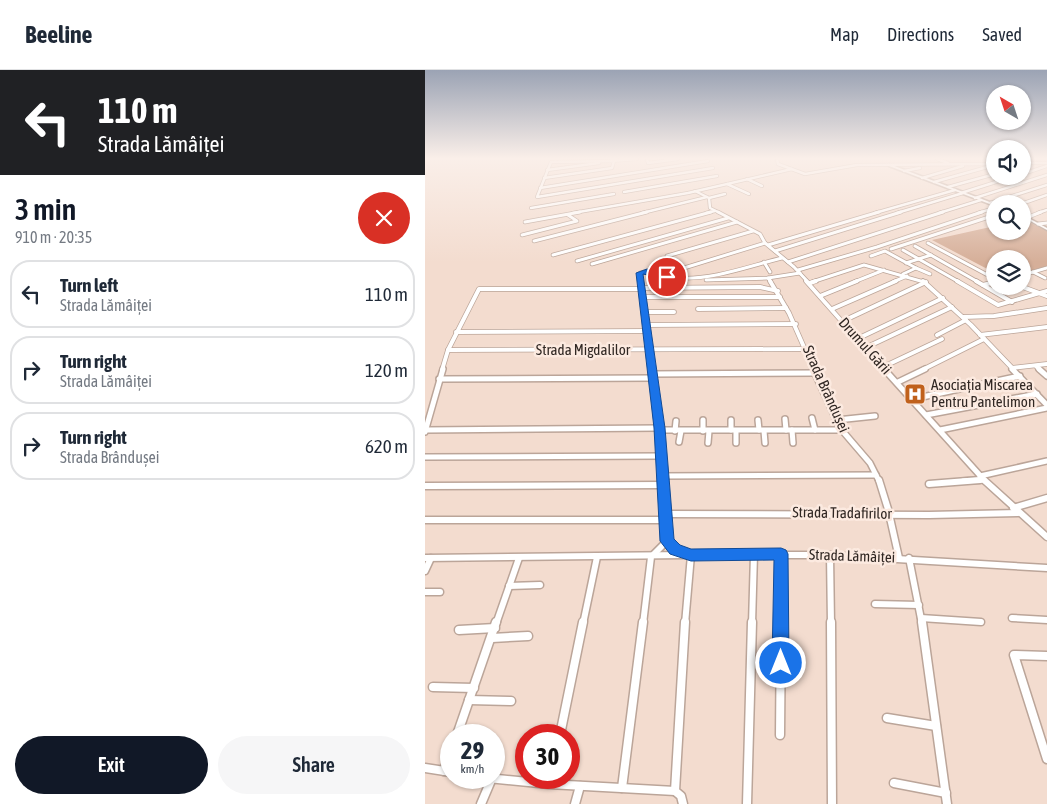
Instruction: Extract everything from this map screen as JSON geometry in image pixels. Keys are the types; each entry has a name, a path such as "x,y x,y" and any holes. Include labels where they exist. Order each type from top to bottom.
{"street":[{"path":"538,193 537,197 559,193"},
{"path":"525,222 686,193"},
{"path":"677,198 693,193"},
{"path":"703,193 708,198 709,207 716,211"},
{"path":"684,268 944,193"},
{"path":"775,251 961,193"},
{"path":"963,193 986,202"},
{"path":"975,198 990,193"},
{"path":"531,208 614,194"},
{"path":"534,241 725,194"},
{"path":"1031,201 1047,195"},
{"path":"638,196 647,205"},
{"path":"657,198 663,202"},
{"path":"788,262 981,200"},
{"path":"590,204 596,210"},
{"path":"623,205 631,210"},
{"path":"706,280 799,272 986,209"},
{"path":"557,210 562,216"},
{"path":"1031,215 1047,210"},
{"path":"553,255 716,211"},
{"name":"Drumul Gării","path":"716,211 761,235 767,244 799,272 885,366 982,478 1047,538"},
{"path":"568,215 581,224"},
{"path":"577,260 729,218"},
{"path":"891,249 986,218"},
{"path":"1031,220 1047,228"},
{"path":"522,235 577,221"},
{"path":"592,264 737,222"},
{"path":"1039,224 1047,224"},
{"path":"667,256 753,230"},
{"path":"919,233 927,237"},
{"path":"928,243 986,275"},
{"path":"915,246 1011,302"},
{"path":"903,250 998,305 1047,291"},
{"path":"871,256 885,251 930,274"},
{"path":"906,262 931,256"},
{"path":"621,788 651,557 667,541 659,429 642,297 641,272 670,277 690,277 783,258"},
{"name":"Strada Brândușei","path":"765,262 780,297 797,324 842,430 867,459 876,475 889,514 899,558"},
{"path":"809,283 864,265 926,282 984,339 1047,406 939,430"},
{"path":"832,309 916,268"},
{"path":"1033,272 1047,268"},
{"path":"820,296 885,270"},
{"path":"1033,272 1045,278"},
{"path":"843,321 926,282"},
{"path":"778,291 755,287 479,289 448,350 425,431 842,430"},
{"path":"1031,290 1047,296"},
{"path":"642,297 780,297"},
{"path":"859,338 943,298"},
{"path":"867,347 952,307"},
{"path":"698,309 786,308"},
{"path":"937,335 964,319 1047,308"},
{"path":"644,312 674,312"},
{"path":"571,331 573,324"},
{"path":"596,331 599,324"},
{"path":"770,324 771,331"},
{"path":"646,325 797,324"},
{"path":"468,332 473,325"},
{"path":"494,332 498,325"},
{"path":"519,332 523,325"},
{"path":"545,331 548,325"},
{"path":"980,335 1047,327"},
{"path":"456,332 647,331"},
{"path":"885,366 942,339"},
{"path":"898,382 984,339"},
{"path":"709,342 709,350"},
{"path":"729,342 729,350"},
{"path":"758,342 759,350"},
{"path":"778,342 779,349"},
{"name":"Strada Migdalilor","path":"448,350 807,349"},
{"path":"1012,368 1047,364"},
{"path":"1036,366 1047,376"},
{"path":"439,378 817,373"},
{"path":"913,399 1019,376"},
{"path":"926,415 1037,394"},
{"path":"837,420 875,416"},
{"path":"812,418 815,430"},
{"path":"676,420 679,442"},
{"path":"703,420 708,443"},
{"path":"731,420 736,443"},
{"path":"758,420 765,444"},
{"path":"785,420 793,443"},
{"path":"425,457 661,456"},
{"path":"929,484 982,478 1047,460"},
{"path":"662,476 876,475"},
{"path":"425,486 662,485"},
{"name":"Strada Tradafirilor","path":"425,520 889,514 1016,510 1047,498"},
{"name":"Strada Lămâiței","path":"667,541 675,549 691,555 830,555 909,558 1047,568"},
{"path":"747,804 754,554"},
{"path":"780,735 781,554"},
{"path":"425,571 428,558 651,557 691,555 682,665 675,791"},
{"path":"830,555 832,804"},
{"path":"562,724 597,557"},
{"path":"461,724 519,558"},
{"path":"909,558 919,605 947,804"},
{"path":"509,586 540,585"},
{"path":"425,592 440,592"},
{"path":"875,604 919,605"},
{"path":"921,618 981,622"},
{"path":"1012,618 1047,620"},
{"path":"459,630 495,628"},
{"path":"492,638 528,636"},
{"path":"1047,656 1014,654 1047,757"},
{"path":"433,687 474,688"},
{"path":"469,700 511,701"},
{"path":"887,718 937,726"},
{"path":"425,768 440,770"},
{"path":"894,783 946,793"},
{"path":"580,786 675,791 681,796 683,804"},
{"path":"481,804 487,789"},
{"path":"575,804 579,789"}],"shaded area":[{"path":"1031,223 1047,231 1047,266 1031,271 1031,250 986,250 986,268 932,240 986,228 986,240 1031,240"}],"place":[{"name":"Asociația Miscarea Pentru Pantelimon","path":"915,394"}],"route":[{"path":"667,277 647,272 639,273 659,428 667,541 671,547 691,555 781,554 781,663"}]}
